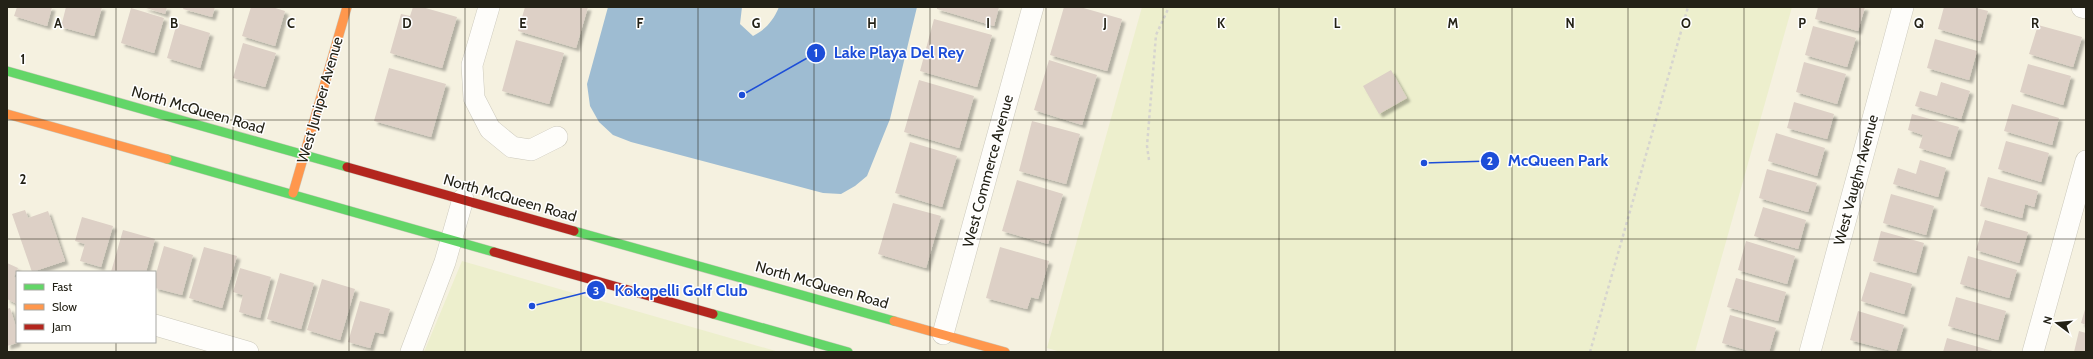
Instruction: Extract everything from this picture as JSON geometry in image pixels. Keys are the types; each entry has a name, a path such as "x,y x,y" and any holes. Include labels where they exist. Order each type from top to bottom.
{"main road":[{"name":"West Juniper Avenue","path":"292,193 348,7"},
{"name":"North McQueen Road","path":"7,71 1005,352"},
{"path":"7,114 292,193 848,352"}],"street":[{"path":"489,7 472,65 474,98 490,129 512,147 531,150 557,138"},
{"name":"West Commerce Avenue","path":"943,334 1033,7"},
{"name":"West Vaughn Avenue","path":"1810,352 1903,7"},
{"path":"2082,7 2086,8"},
{"path":"2033,352 2086,161"},
{"path":"411,352 445,262 463,199"},
{"path":"156,325 248,352"}],"path":[{"path":"1149,160 1147,146 1156,35 1169,7"},
{"path":"1590,352 1688,7"}],"green space":[{"path":"1142,7 1792,7 1695,352 1061,352 1047,348"},
{"path":"462,261 779,352 424,352"}],"water":[{"path":"608,7 742,7 740,24 753,36 769,24 779,7 917,7 890,119 867,176 855,186 841,194 823,193 631,142 613,135 599,122 590,106 587,84"}],"building":[{"path":"17,7 52,7 47,26 14,16"},
{"path":"66,7 102,7 94,36 61,27"},
{"path":"143,7 167,7 165,14"},
{"path":"184,7 215,7 212,17 183,9"},
{"path":"251,7 272,7 285,11 275,46 242,36"},
{"path":"413,7 422,7 457,17 442,68 390,53 401,14 410,16"},
{"path":"525,7 588,7 576,48 518,31"},
{"path":"937,7 999,7 994,26 937,9"},
{"path":"1064,7 1080,7 1122,19 1107,71 1050,55"},
{"path":"1818,7 1865,7 1858,31 1815,19"},
{"path":"1944,7 1973,7 1988,11 1980,41 1938,29"},
{"path":"131,8 164,18 154,53 121,43"},
{"path":"934,19 992,35 977,87 920,71"},
{"path":"177,23 210,33 200,68 167,58"},
{"path":"2038,25 2082,37 2073,67 2029,54"},
{"path":"1813,26 1856,38 1847,67 1805,55"},
{"path":"1935,39 1977,51 1969,80 1927,68"},
{"path":"516,40 564,53 549,104 502,91"},
{"path":"243,43 276,53 265,87 233,78"},
{"path":"1049,60 1097,75 1082,125 1034,110"},
{"path":"1804,62 1846,74 1837,104 1796,92"},
{"path":"2028,64 2071,76 2063,105 2020,92"},
{"path":"389,68 446,84 431,137 374,121"},
{"path":"1391,70 1407,98 1379,114 1363,86"},
{"path":"919,80 974,96 959,148 904,132"},
{"path":"1941,82 1970,91 1961,119 1915,106 1920,91 1937,96"},
{"path":"1794,102 1834,114 1827,139 1787,128"},
{"path":"2012,104 2059,118 2052,145 2004,131"},
{"path":"1912,114 1959,127 1950,157 1919,148 1923,135 1908,130"},
{"path":"1032,121 1080,134 1066,184 1019,171"},
{"path":"1776,133 1825,148 1817,176 1768,161"},
{"path":"2006,141 2049,153 2041,182 1998,169"},
{"path":"910,142 957,156 942,207 895,193"},
{"path":"1920,160 1946,168 1938,197 1893,184 1898,168 1916,174"},
{"path":"1767,169 1817,183 1808,212 1759,198"},
{"path":"1988,177 2038,191 2034,207 2025,204 2022,218 1980,206"},
{"path":"1017,180 1063,194 1048,244 1002,231"},
{"path":"1891,194 1934,206 1926,235 1883,223"},
{"path":"893,203 941,216 926,268 878,254"},
{"path":"1763,207 1806,220 1798,249 1754,236"},
{"path":"25,210 28,218 48,211 65,261 32,271 12,214"},
{"path":"82,217 113,226 101,267 80,261 85,244 75,241"},
{"path":"1985,220 2028,232 2019,263 1976,250"},
{"path":"123,230 155,239 146,271 111,271"},
{"path":"1881,231 1924,243 1916,273 1873,261"},
{"path":"1746,241 1795,256 1787,284 1738,270"},
{"path":"164,246 193,255 182,295 156,288 156,274"},
{"path":"204,247 237,256 222,308 189,298"},
{"path":"1000,247 1049,261 1038,299 1031,297 1027,309 986,298"},
{"path":"1968,256 2017,270 2009,298 1960,284"},
{"path":"7,263 18,268 14,277 16,278 16,304 7,299"},
{"path":"240,268 271,277 260,318 239,312 243,295 233,292"},
{"path":"1870,272 1912,284 1904,314 1861,301"},
{"path":"280,273 314,283 301,329 267,319"},
{"path":"1736,278 1786,292 1778,321 1727,307"},
{"path":"322,279 355,289 340,340 307,330"},
{"path":"1956,297 2006,311 1998,340 1948,326"},
{"path":"360,301 390,309 383,334 375,332 370,348 348,342"},
{"path":"2086,306 2086,325 2081,323"},
{"path":"10,308 16,327 17,343 7,346 7,309"},
{"path":"1858,311 1904,325 1896,352 1850,340"},
{"path":"1730,315 1776,328 1769,352 1753,352 1722,343"},
{"path":"2079,331 2086,333 2086,352 2074,352"},
{"path":"1947,338 1996,352 1943,352"}],"traffic: fast":[{"path":"7,71 347,167"},
{"path":"167,159 494,252"},
{"path":"574,231 894,321"},
{"path":"713,314 848,352"}],"traffic: slow":[{"path":"293,193 347,7"},
{"path":"7,114 167,159"},
{"path":"894,321 1005,352"}],"traffic: jam":[{"path":"347,167 574,231"},
{"path":"494,252 713,314"}],"place":[{"name":"Lake Playa Del Rey","path":"742,95"},
{"name":"McQueen Park","path":"1424,163"},
{"name":"Kokopelli Golf Club","path":"532,306"}]}
